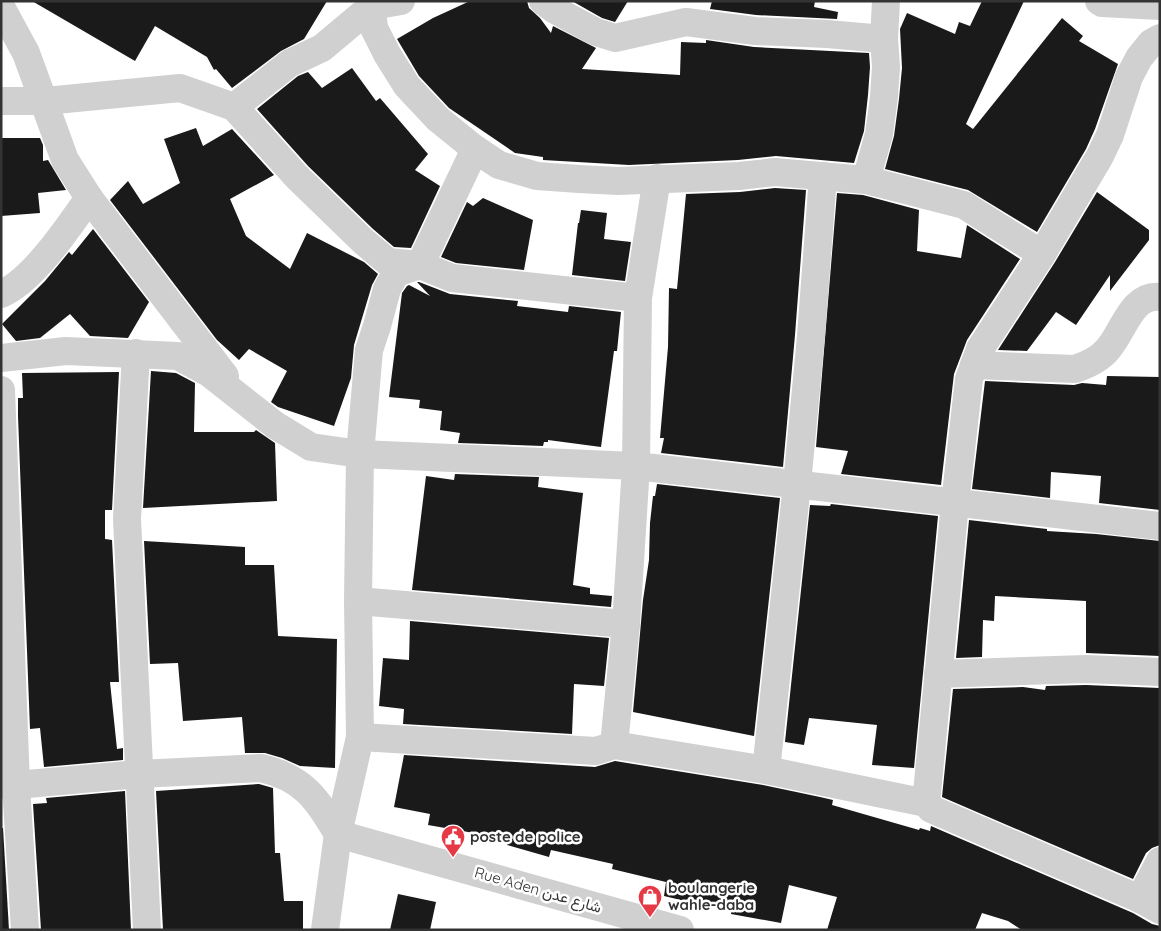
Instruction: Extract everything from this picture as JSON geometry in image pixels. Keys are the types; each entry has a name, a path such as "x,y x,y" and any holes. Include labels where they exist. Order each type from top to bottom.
{"street":[{"path":"234,107 290,63 322,48 371,4 401,1"},
{"path":"543,1 555,10 596,32 615,38 686,22 755,31 884,39"},
{"path":"866,180 879,134 884,98 886,1"},
{"path":"1102,2 1160,6"},
{"path":"371,4 374,28 387,54 407,86 438,119 475,149 499,165 537,176 618,181 739,176 775,172 866,180 964,204 1042,254"},
{"path":"1,7 26,53 65,160 89,198 241,397"},
{"path":"926,803 967,389 974,365 980,350 1042,254 1103,149 1113,128 1129,77 1139,58 1151,43 1160,38"},
{"path":"1,101 44,101 180,88 234,107 297,177 363,241 388,262 420,265 452,278 638,298"},
{"path":"326,930 338,834 360,737 358,601 360,454 369,350 387,288 396,273 420,265 475,149"},
{"path":"766,770 797,484 811,336 823,176"},
{"path":"614,746 626,624 636,466 638,298 657,178"},
{"path":"1,294 7,292 33,270 63,235 89,198"},
{"path":"974,365 1075,369 1085,366 1096,360 1108,349 1140,300 1150,296 1160,297"},
{"path":"1,358 66,351 178,356 209,373 275,425 311,448 360,454 636,466 1160,526"},
{"path":"136,353 127,519 147,930"},
{"path":"1,390 9,785 25,930"},
{"path":"358,601 626,624"},
{"path":"938,674 1086,669 1160,672"},
{"path":"360,737 596,752 614,746 766,770 926,803 931,809 1150,905 1160,861"},
{"path":"9,785 139,774 261,768 279,772 303,786 320,804 338,834"},
{"name":"Rue Aden شارع عدن","path":"338,834 680,930"}],"building":[{"path":"32,1 327,1 304,39 281,51 232,88 216,69 214,70 207,57 155,26 135,61"},
{"path":"470,1 527,1 529,8 540,18 551,33 553,26 596,48 582,69 680,75 681,42 706,43 706,40 754,47 869,53 870,67 864,131 854,163 776,156 738,160 629,165 543,160 543,157 515,153 449,108 419,76 397,39 433,18"},
{"path":"572,1 628,1 615,22 602,18"},
{"path":"712,1 815,1 814,7 838,12 837,19 756,15 710,9"},
{"path":"982,1 1024,1 966,124 973,129 1062,18 1083,36 1079,41 1118,64 1086,149 1037,232 968,190 885,169 894,136 899,99 902,68 900,29 907,13 955,34 959,22 970,26"},
{"path":"352,68 376,101 380,98 428,154 415,170 440,186 411,248 394,247 373,229 308,166 257,109 298,76 308,72 322,88"},
{"path":"196,128 203,146 232,129 274,175 230,199 246,236 290,269 307,233 364,262 378,274 372,285 354,345 351,378 334,426 278,407 271,402 287,371 249,349 239,360 217,340 110,200 128,181 143,204 180,183 164,139"},
{"path":"1,138 40,138 43,145 43,161 48,160 66,190 38,193 40,213 1,216"},
{"path":"775,188 806,190 783,467 661,453 664,438 660,438 668,347 669,288 677,289 686,194 740,192"},
{"path":"1097,192 1149,230 1149,240 1110,291 1110,275 1076,325 1056,312 1027,351 998,350 1055,262"},
{"path":"837,193 863,195 919,210 917,251 961,258 967,225 1020,259 967,340 954,374 941,485 841,474 848,451 816,447"},
{"path":"483,198 533,220 524,270 456,263 441,257 467,202 473,206"},
{"path":"581,210 607,213 604,239 631,242 625,281 572,275"},
{"path":"93,229 149,302 128,338 90,336 70,314 40,338 16,341 2,324 45,281 69,252 72,255"},
{"path":"417,282 450,294 518,301 517,306 568,312 569,306 621,312 617,351 614,351 601,447 548,440 548,442 544,442 543,446 458,443 460,433 440,430 442,411 419,408 420,400 389,397 402,293 409,285 430,296"},
{"path":"151,371 176,373 195,383 194,432 254,432 256,430 275,443 277,501 143,508"},
{"path":"119,372 112,510 105,510 105,539 112,540 119,682 110,682 117,749 123,748 123,760 44,767 40,728 30,729 18,416 18,398 23,398 22,373"},
{"path":"1107,376 1160,377 1160,510 1099,503 1101,476 1051,472 1050,498 972,489 985,381 1106,385"},
{"path":"455,474 539,477 538,487 583,493 573,585 590,588 590,594 612,596 611,607 412,590 426,476 454,480"},
{"path":"657,484 780,498 754,736 633,712 643,600 649,560 650,523 653,496 655,496"},
{"path":"831,504 938,516 914,768 872,765 877,725 809,718 804,745 785,742 810,505 830,506"},
{"path":"969,520 1047,529 1047,531 1160,541 1160,656 1086,653 1086,601 995,596 994,621 983,620 982,657 956,658"},
{"path":"144,541 245,547 245,565 274,565 278,636 337,639 335,768 300,766 265,753 245,753 242,717 183,721 178,663 150,664"},
{"path":"410,621 609,638 604,686 574,684 572,734 403,724 404,709 379,706 383,658 409,660"},
{"path":"1086,685 1160,688 1160,845 1146,853 1133,879 942,797 953,689 1023,687 1045,690 1046,686"},
{"path":"404,755 595,767 615,761 763,785 833,800 832,805 919,830 920,828 930,831 931,826 1133,913 1152,924 1160,926 1160,930 1022,930 1008,921 982,913 975,930 827,930 837,897 789,885 781,923 731,914 731,912 664,896 666,882 612,869 613,864 551,850 549,857 507,845 508,839 428,825 430,814 394,807"},
{"path":"259,784 273,788 275,853 280,853 284,901 303,901 303,930 163,930 156,791"},
{"path":"125,791 131,930 41,930 33,804 47,803 46,798"},
{"path":"1,828 3,828 9,930 1,930"},
{"path":"398,894 436,902 430,930 390,930"}],"place":[{"name":"poste de police","path":"453,858"},
{"name":"boulangerie wahle-daba","path":"650,918"}]}
